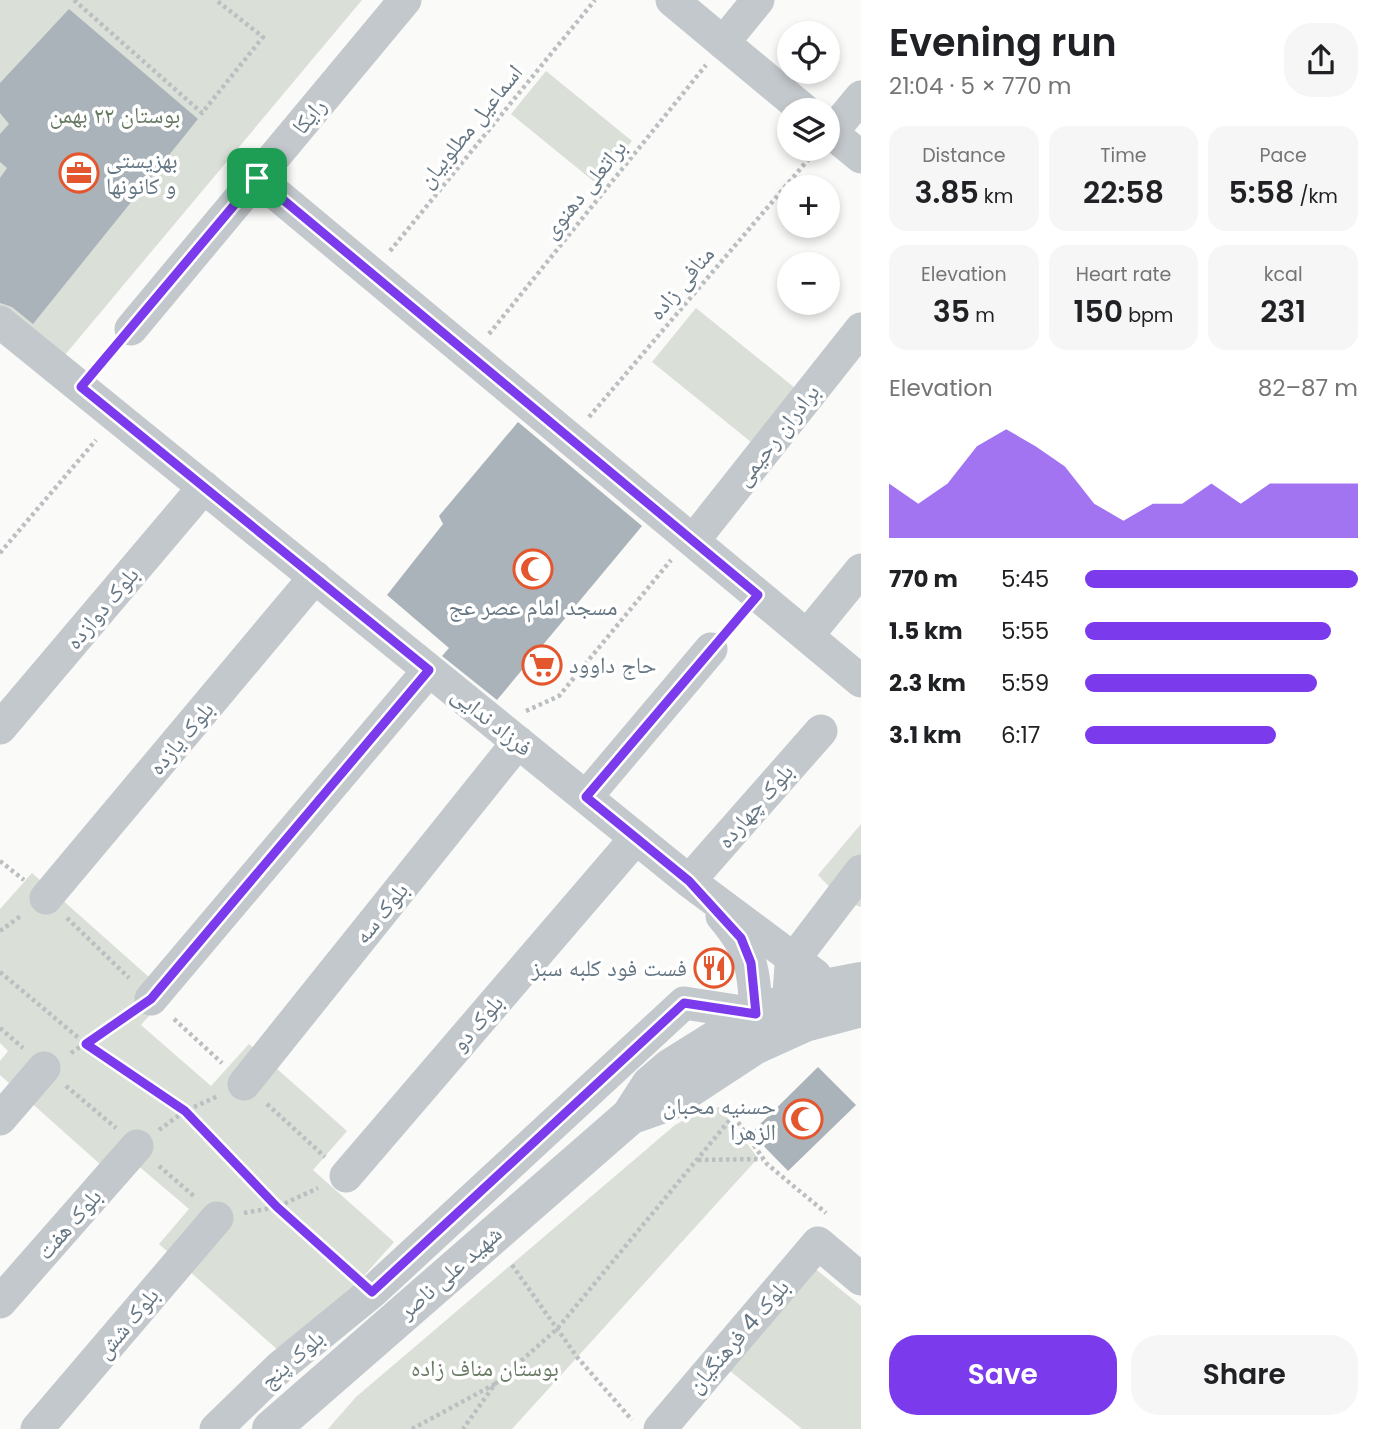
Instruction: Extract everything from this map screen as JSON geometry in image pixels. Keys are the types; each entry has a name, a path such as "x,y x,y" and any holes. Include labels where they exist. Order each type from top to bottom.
{"street":[{"name":"رایکا","path":"131,329 405,0"},
{"path":"671,0 789,98"},
{"path":"723,43 758,0"},
{"path":"840,120 861,97"},
{"path":"840,146 861,158"},
{"path":"257,178 861,681"},
{"name":"فرزاد ندایی","path":"0,322 689,881"},
{"name":"برادران رحیمی","path":"691,540 861,328"},
{"name":"بلوک دوازده","path":"0,728 204,487"},
{"path":"807,636 861,570"},
{"name":"بلوک یازده","path":"46,898 315,578"},
{"path":"586,797 711,649"},
{"path":"151,999 429,670"},
{"name":"بلوک چهارده","path":"689,881 821,731"},
{"name":"بلوک سه","path":"244,1084 518,742"},
{"name":"بلوک دو","path":"346,1176 636,838"},
{"path":"798,1012 794,959 861,871"},
{"path":"689,881 794,959 846,984"},
{"path":"689,881 741,938 751,963 756,1014"},
{"name":"شهید علی ناصر","path":"630,1116 669,1102 707,1079 798,1012 846,984"},
{"name":"بلوک پنج","path":"216,1429 280,1367 372,1292 684,1003 756,1014"},
{"name":"شهید علی ناصر","path":"272,1429 630,1116 650,1086 671,1067 756,1014 861,1008"},
{"path":"0,1119 44,1068"},
{"name":"بلوک هفت","path":"0,1302 137,1146"},
{"name":"بلوک شش","path":"37,1429 217,1218"},
{"path":"818,1243 861,1279"},
{"name":"بلوک 4 فرهنگیان","path":"660,1429 818,1243"},
{"path":"241,1405 272,1429"}],"path":[{"path":"74,0 202,113 263,37 216,0"},
{"name":"اسماعیل مطلوبیان","path":"372,274 595,0"},
{"name":"براتعلی دهنوی","path":"471,356 723,43"},
{"name":"منافی زاده","path":"570,439 805,161"},
{"path":"81,387 131,329"},
{"path":"0,553 100,435"},
{"path":"559,696 691,540"},
{"path":"0,972 86,1044 185,1111 277,1207 372,1292"},
{"path":"44,1068 86,1044 151,999"},
{"path":"707,1079 764,1159 826,1212 818,1243"},
{"path":"137,1146 185,1111 244,1084"},
{"path":"463,1429 495,1384 557,1328 733,1116"},
{"path":"698,1160 764,1159"},
{"path":"512,1265 577,1357 640,1429"},
{"path":"412,1429 495,1384"}],"green space":[{"name":"بوستان ۲۲ بهمن","path":"0,0 362,0 59,362 0,313"},
{"path":"546,71 632,141 597,184 511,114"},
{"path":"696,308 795,388 751,442 652,362"},
{"path":"861,824 861,907 843,901 818,875"},
{"path":"32,873 168,994 141,1025 211,1086 249,1044 347,1131 313,1170 394,1242 289,1360 159,1244 189,1209 135,1163 119,1181 0,1075 0,1061 8,1051 0,1043 0,909"},
{"name":"بوستان مناف زاده","path":"719,1107 758,1158 512,1429 328,1429 356,1397 675,1125 702,1110"},
{"path":"813,1267 861,1306 861,1429 802,1429 730,1371"}],"building":[{"name":"بهزیستی و کانونها","path":"69,9 198,119 33,324 12,307 0,303 0,178 7,168 0,162 0,134 9,124 0,113 0,83"},
{"name":"مسجد امام عصر عج","path":"518,422 642,526 497,700 442,656 449,648 387,595 443,524 439,516"},
{"name":"حسنیه محبان الزهرا","path":"818,1067 856,1105 788,1171 751,1133"}],"place":[{"name":"بهزیستی و کانونها","path":"79,173"},
{"name":"مسجد امام عصر عج","path":"533,569"},
{"name":"حاج داوود","path":"542,665"},
{"name":"فست فود کلبه سبز","path":"714,968"},
{"name":"حسنیه محبان الزهرا","path":"803,1119"}],"route":[{"path":"257,178 758,595 586,797 689,881 741,938 751,963 756,1014 684,1003 372,1292 277,1207 185,1111 86,1044 151,999 429,670 81,387 257,178"}]}
